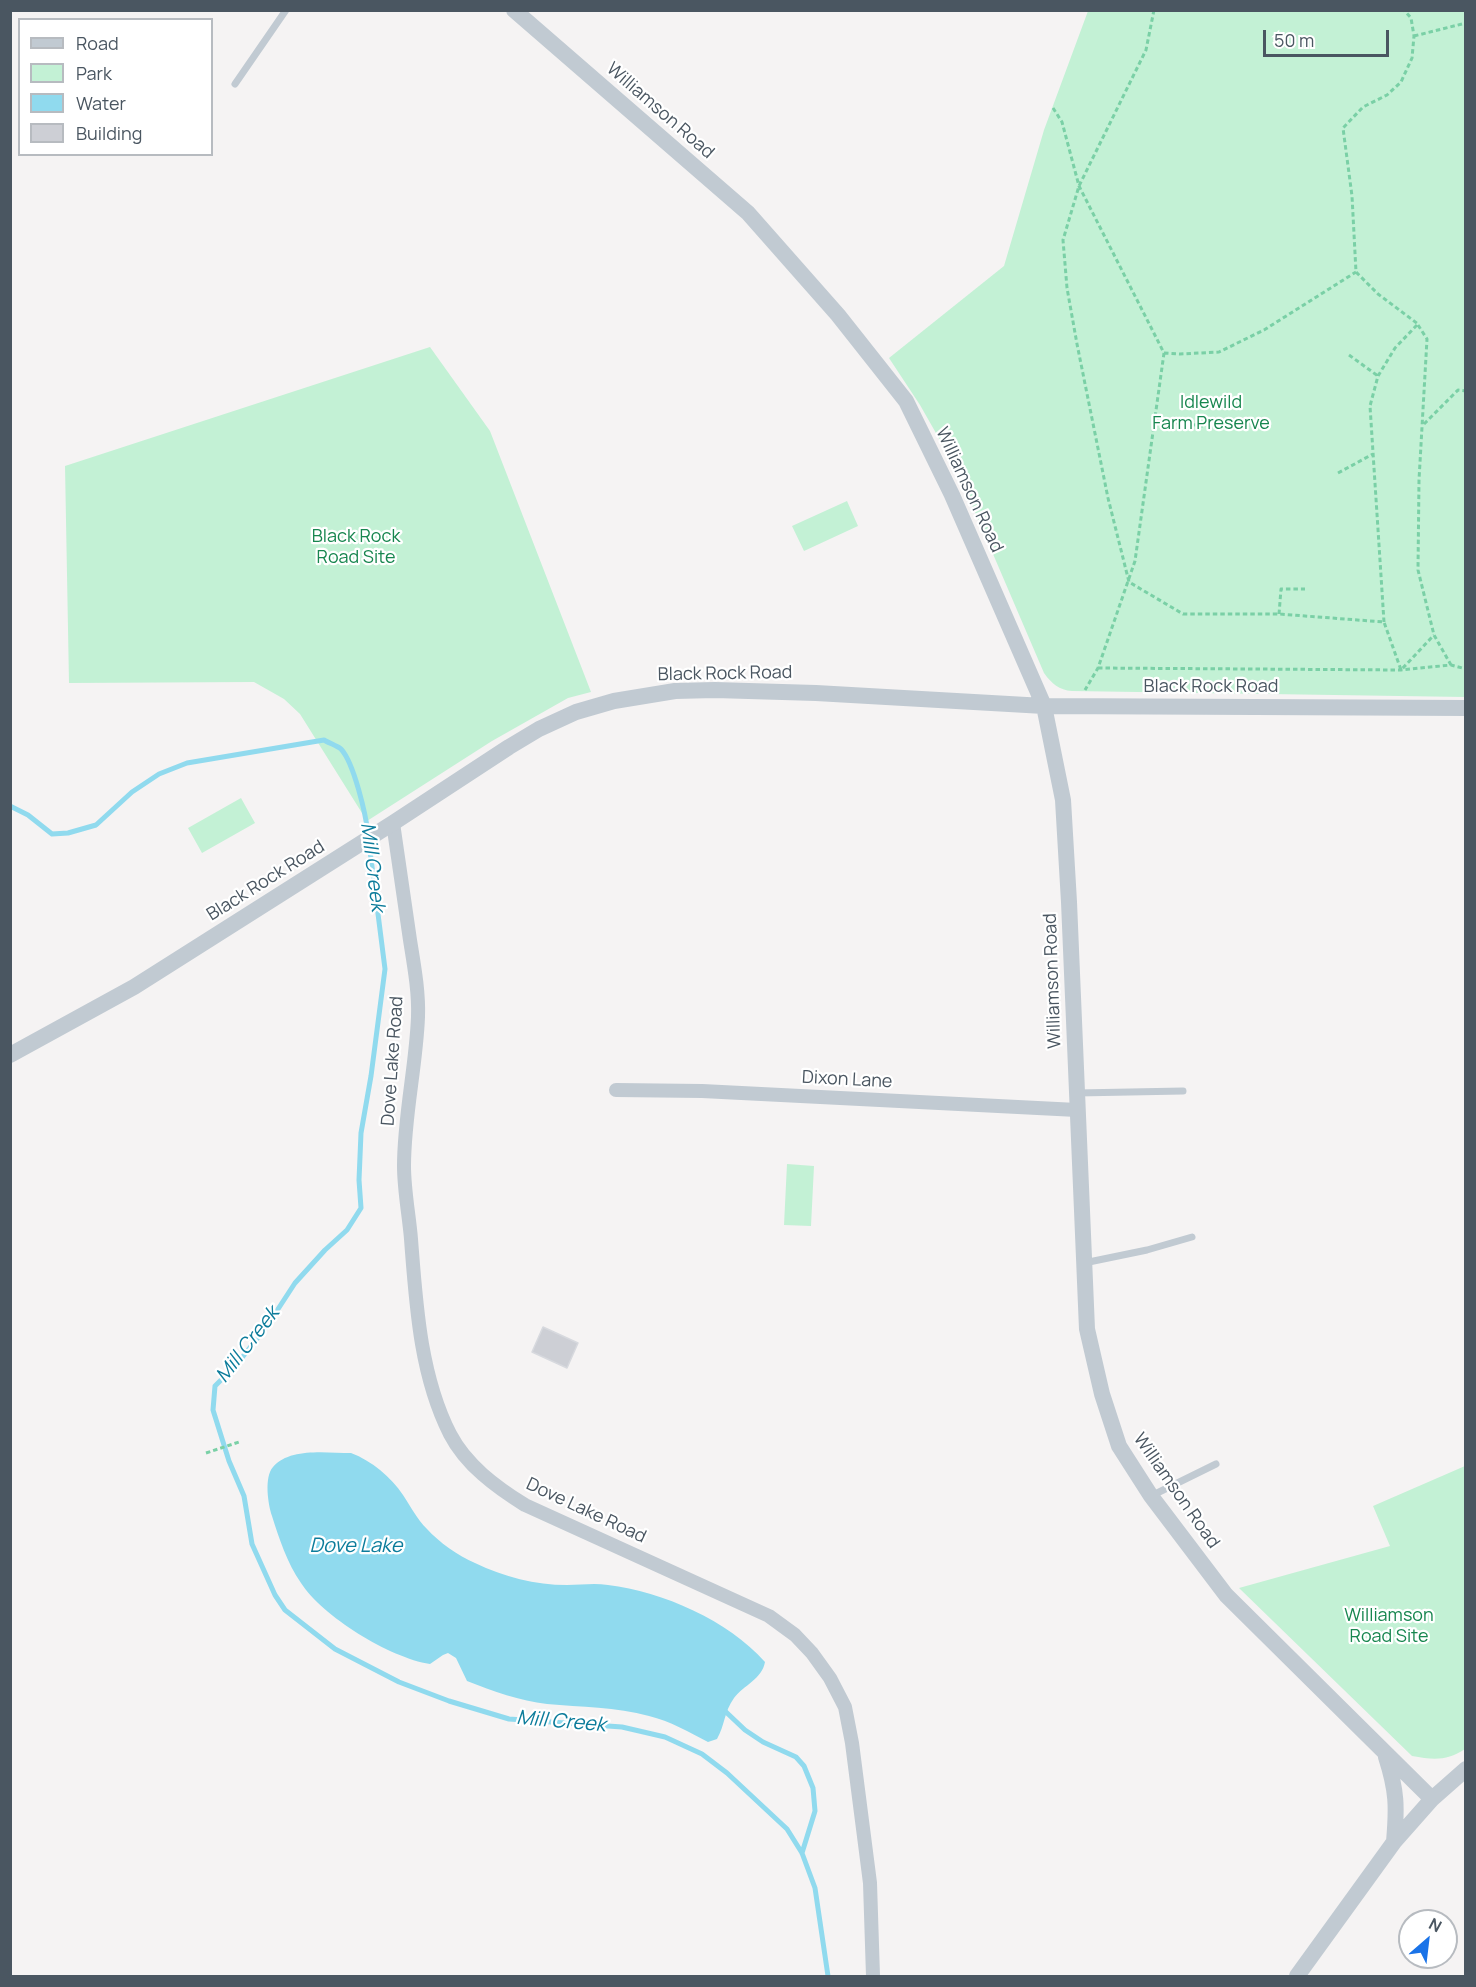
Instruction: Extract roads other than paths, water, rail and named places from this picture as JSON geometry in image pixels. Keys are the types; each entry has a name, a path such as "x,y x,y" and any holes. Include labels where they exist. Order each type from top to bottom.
{"street":[{"name":"Williamson Road","path":"514,10 748,213 838,315 906,401 952,495 1044,706 1063,800 1070,914 1087,1329 1102,1394 1119,1446 1151,1496 1226,1595 1432,1799"},
{"name":"Black Rock Road","path":"10,1055 134,987 393,823 508,747 539,729 576,712 614,701 647,694 715,690 774,691 1044,706 1466,708"},
{"name":"Dove Lake Road","path":"393,823 412,953 418,1016 404,1167 414,1276 421,1338 431,1381 450,1435 482,1475 525,1505 769,1616 795,1635 812,1653 830,1678 845,1707 852,1743 870,1882 873,1977"},
{"name":"Dixon Lane","path":"616,1090 1077,1102"},
{"path":"1385,1753 1394,1781 1397,1806 1394,1842"},
{"path":"1297,1977 1394,1842 1432,1799 1466,1769"}],"lane":[{"path":"235,84 286,10"},
{"path":"1077,1102 1183,1091"},
{"path":"1084,1263 1147,1250 1192,1237"},
{"path":"1151,1496 1216,1464"}],"water":[{"name":"Dove Lake","path":"309,1452 351,1453 374,1465 387,1476 427,1529 449,1548 469,1560 497,1572 531,1582 555,1585 608,1585 672,1601 714,1621 733,1633 765,1662 763,1668 757,1677 734,1698 717,1739 708,1742 672,1724 637,1713 527,1701 467,1681 456,1658 448,1653 430,1664 414,1660 377,1644 340,1622 311,1596 301,1583 284,1550 268,1498 270,1471 289,1456"}],"waterway":[{"name":"Mill Creek","path":"10,806 28,815 52,834 68,833 96,825 132,792 159,774 187,763 324,740 341,749 346,756 355,777 368,834"},
{"name":"Mill Creek","path":"369,843 385,969 361,1133 359,1180 361,1208 347,1230 295,1283 267,1326 237,1364 215,1386 213,1410 229,1461 244,1496 252,1544 275,1595 285,1610 335,1649 399,1682 449,1701 509,1719 622,1727 665,1737 702,1754 727,1773 787,1829 802,1853 815,1888 828,1976"},
{"path":"726,1712 745,1730 763,1742 796,1757 804,1766 813,1788 815,1811 802,1853"}],"park label":[{"name":"Idlewild Farm Preserve","path":"1211,413"},
{"name":"Black Rock Road Site","path":"356,547"},
{"name":"Williamson Road Site","path":"1389,1626"}]}
